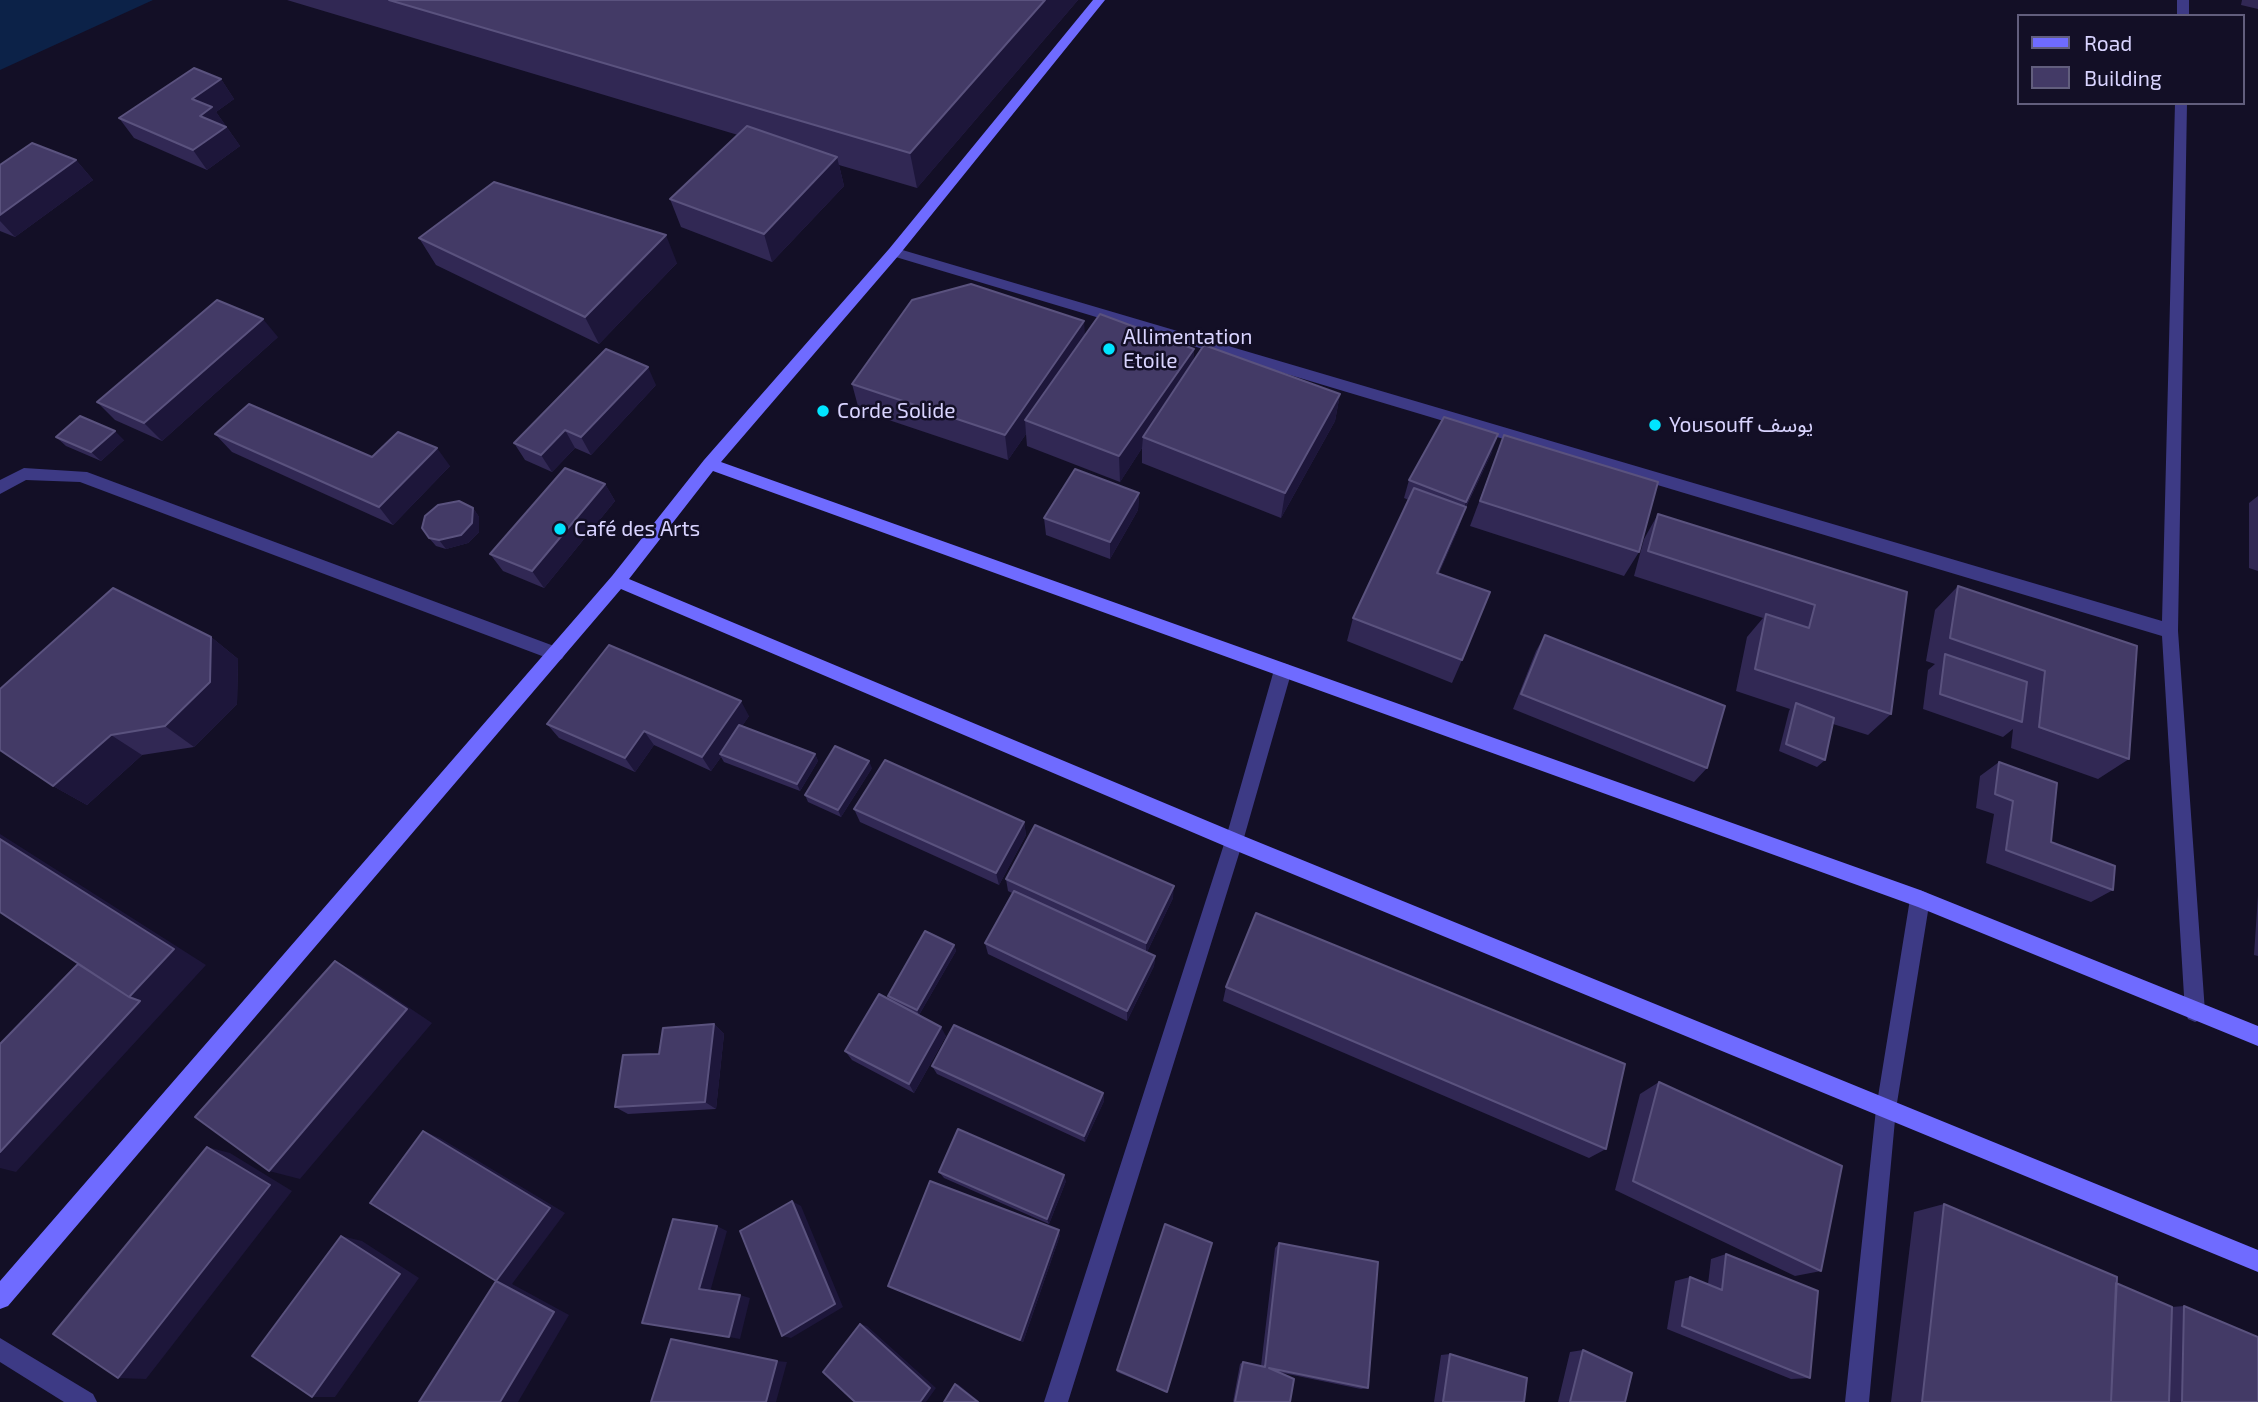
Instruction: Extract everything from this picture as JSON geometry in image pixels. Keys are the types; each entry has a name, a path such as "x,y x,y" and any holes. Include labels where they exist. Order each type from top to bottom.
{"street":[{"path":"0,1297 618,581 710,464 894,252 956,172 1099,0"},
{"path":"2180,105 2170,631 2195,1012"},
{"path":"894,252 2170,631"},
{"path":"710,464 1920,899 2258,1036"},
{"path":"0,488 24,474 81,476 556,654"},
{"path":"618,581 1234,841 2258,1261"},
{"path":"1056,1402 1234,841 1283,670"},
{"path":"1857,1402 1886,1109 1920,899"},
{"path":"0,1349 85,1402"}],"water":[{"path":"0,0 153,0 0,70"}],"building":[{"path":"389,0 1045,0 910,153"},
{"path":"194,68 221,79 192,99 212,107 200,116 226,127 193,150 119,118"},
{"path":"747,126 837,157 764,234 670,199"},
{"path":"32,143 76,160 0,215 0,165"},
{"path":"494,182 666,235 585,317 419,238"},
{"path":"971,284 1084,321 1005,435 852,384 912,300"},
{"path":"217,300 263,319 144,423 97,402"},
{"path":"1100,314 1194,349 1119,456 1025,420"},
{"path":"1204,345 1340,394 1285,493 1143,437"},
{"path":"606,349 648,367 581,437 565,430 541,455 514,443"},
{"path":"249,404 372,457 398,432 437,448 379,507 215,434"},
{"path":"80,416 115,431 91,452 56,437"},
{"path":"1444,417 1498,434 1466,502 1409,480"},
{"path":"1504,435 1658,482 1639,552 1480,501"},
{"path":"565,468 605,484 532,571 490,554"},
{"path":"1075,469 1139,493 1110,542 1044,518"},
{"path":"1414,488 1466,507 1437,573 1490,592 1462,660 1353,618"},
{"path":"459,501 473,508 472,523 461,535 439,540 429,538 422,528 425,516 438,505"},
{"path":"1658,514 1907,592 1891,714 1755,669 1766,614 1809,628 1815,605 1648,551"},
{"path":"1958,586 2137,646 2129,759 2039,727 2045,671 1950,638"},
{"path":"113,588 211,637 210,682 165,726 111,735 53,786 0,750 0,689"},
{"path":"1545,635 1725,706 1707,768 1521,694"},
{"path":"609,645 741,701 702,757 644,731 625,758 547,724"},
{"path":"1945,654 2027,682 2022,722 1940,694"},
{"path":"1796,703 1834,718 1825,760 1786,744"},
{"path":"739,725 815,754 797,784 720,754"},
{"path":"835,746 869,761 838,810 805,795"},
{"path":"885,760 1024,822 996,873 854,809"},
{"path":"1999,762 2057,783 2051,842 2115,866 2113,890 2006,850 2013,801 1995,794"},
{"path":"1035,825 1174,886 1146,943 1006,879"},
{"path":"0,839 174,949 129,997 0,912"},
{"path":"1014,891 1155,956 1127,1011 985,943"},
{"path":"1256,913 1625,1064 1606,1149 1226,987"},
{"path":"925,931 954,945 917,1010 888,996"},
{"path":"335,961 407,1009 269,1171 195,1117"},
{"path":"78,964 129,997 140,1001 0,1152 0,1044"},
{"path":"879,994 941,1027 909,1084 845,1051"},
{"path":"714,1024 705,1102 615,1107 623,1055 659,1054 663,1028"},
{"path":"954,1025 1103,1093 1084,1136 932,1066"},
{"path":"1659,1082 1842,1166 1821,1271 1633,1181"},
{"path":"958,1129 1064,1175 1047,1219 939,1172"},
{"path":"423,1131 550,1208 496,1281 370,1203"},
{"path":"207,1147 270,1185 118,1378 53,1334"},
{"path":"930,1181 1059,1230 1020,1340 888,1286"},
{"path":"792,1201 835,1304 782,1336 740,1231"},
{"path":"1944,1204 2117,1277 2111,1402 1922,1402"},
{"path":"673,1219 717,1226 699,1289 740,1295 729,1337 642,1323"},
{"path":"1165,1224 1212,1243 1167,1392 1117,1370"},
{"path":"341,1236 400,1274 312,1397 252,1356"},
{"path":"1279,1243 1378,1262 1368,1388 1269,1368 1294,1379 1290,1402 1235,1402 1243,1362 1265,1367"},
{"path":"1726,1254 1818,1291 1810,1378 1682,1326 1690,1277 1722,1290"},
{"path":"496,1281 554,1312 500,1402 419,1402"},
{"path":"2116,1283 2172,1307 2169,1402 2111,1402"},
{"path":"2184,1306 2258,1337 2258,1402 2182,1402"},
{"path":"860,1324 930,1388 920,1402 855,1402 823,1372"},
{"path":"671,1339 777,1361 766,1402 651,1402"},
{"path":"1583,1350 1632,1373 1625,1402 1570,1402"},
{"path":"1450,1354 1527,1378 1524,1402 1443,1402"},
{"path":"955,1384 978,1402 944,1402"}],"place":[{"name":"Allimentation Etoile","path":"1109,349"},
{"name":"Corde Solide","path":"823,411"},
{"name":"Yousouff يوسف","path":"1655,425"},
{"name":"Café des Arts","path":"560,529"}]}
